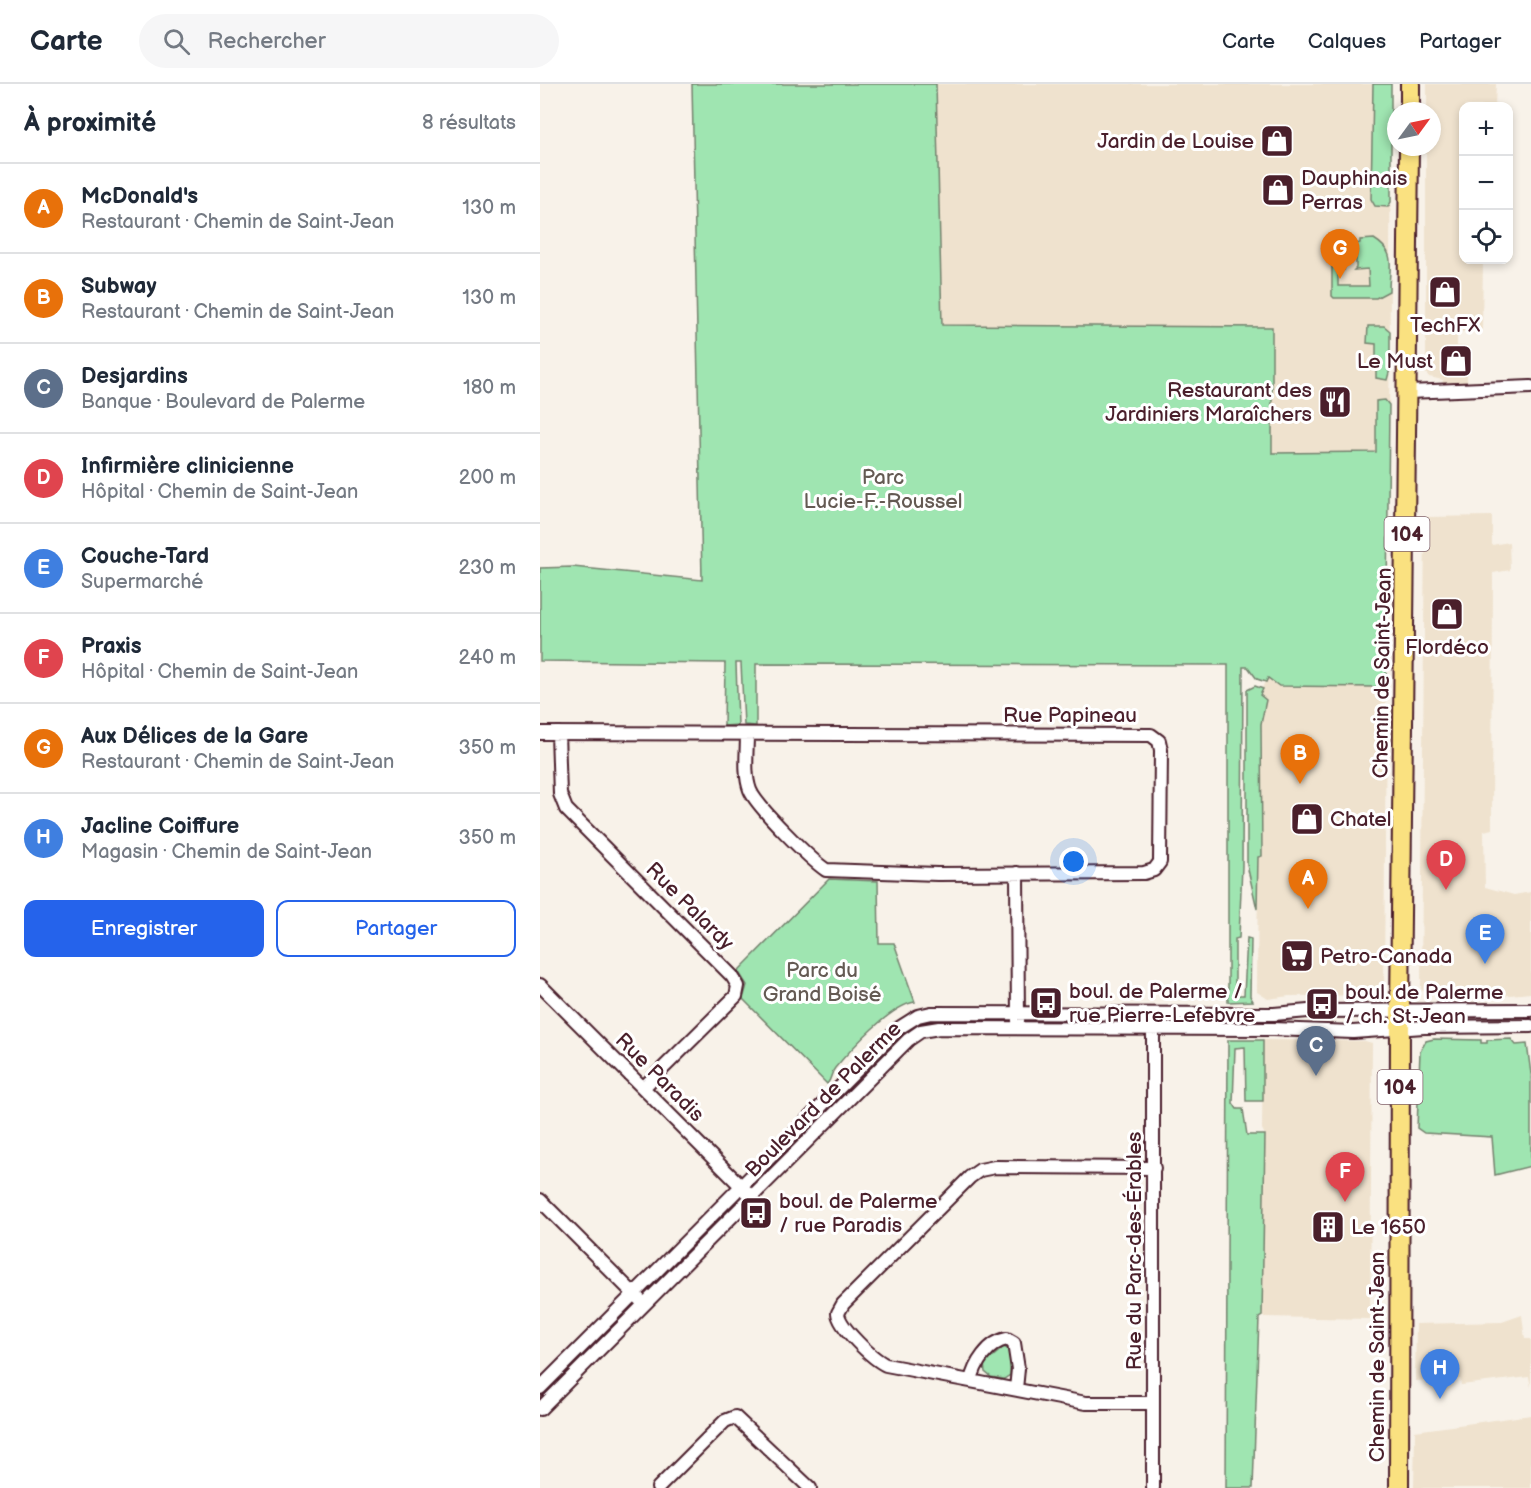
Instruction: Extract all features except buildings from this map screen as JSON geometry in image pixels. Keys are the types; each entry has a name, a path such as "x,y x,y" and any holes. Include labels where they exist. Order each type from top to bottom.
{"main road":[{"path":"1410,84 1410,102"},
{"name":"Chemin de Saint-Jean","path":"1399,1488 1400,1020 1409,156"}],"street":[{"path":"1408,392 1531,387"},
{"name":"Rue Papineau","path":"540,733 1146,734 1155,737 1161,750 1161,857 1154,870 1143,873 840,873 826,870 760,805 750,792 747,735"},
{"name":"Rue Palardy","path":"558,733 560,794 566,808 732,976 738,986 736,996 643,1088"},
{"path":"1017,873 1017,1028"},
{"name":"Rue Paradis","path":"540,985 752,1197"},
{"path":"1400,1020 1531,1010"},
{"name":"Boulevard de Palerme","path":"540,1388 906,1022 931,1013 1154,1014 1400,1020"},
{"name":"Rue du Parc-des-Érables","path":"1153,1488 1154,1014"},
{"path":"1400,1020 1531,1026"},
{"name":"Boulevard de Palerme","path":"540,1409 915,1034 929,1028 1353,1032 1400,1020"},
{"path":"1153,1403 1086,1403 882,1363 842,1324 838,1310 970,1177 980,1170 995,1167 1154,1168"},
{"path":"540,1200 645,1305"},
{"path":"971,1381 978,1361 997,1342 1007,1339 1014,1343 1018,1354 1016,1389"},
{"path":"658,1488 725,1421 735,1417 810,1488"}],"shaded area":[{"path":"936,84 1391,84 1391,102 1387,102 1387,156 1391,156 1389,455 1272,456 1272,327 942,325"},
{"path":"1427,84 1496,84 1495,102 1459,102 1459,264 1483,264 1482,330 1457,332 1457,346 1467,346 1467,383 1442,384 1443,380 1429,377 1426,373 1426,156 1441,156 1441,102 1427,102"},
{"path":"1492,516 1492,545 1509,542 1510,570 1493,573 1492,829 1484,831 1485,887 1514,895 1531,892 1531,993 1499,996 1428,995 1421,989 1425,517"},
{"path":"1267,677 1376,687 1383,690 1386,697 1384,995 1289,996 1268,999 1257,992 1258,856 1262,856 1261,724 1266,701 1259,695"},
{"path":"1263,1040 1365,1041 1372,1043 1370,1319 1262,1317 1265,1135 1262,1129"},
{"path":"1522,1315 1525,1339 1531,1339 1531,1387 1529,1377 1461,1385 1460,1379 1415,1381 1416,1324 1502,1322"},
{"path":"1531,1415 1531,1488 1414,1488 1415,1431"}],"green space":[{"name":"Parc Lucie-F.-Roussel","path":"692,84 936,84 942,325 1272,327 1272,453 1376,452 1376,401 1385,400 1389,405 1386,697 1383,690 1376,687 1279,686 1268,678 1266,682 1257,679 1248,667 1243,667 1242,866 1239,938 1235,939 1235,995 1244,995 1247,938 1251,939 1250,996 1253,1001 1228,1002 1228,665 756,664 756,726 744,725 741,663 736,663 738,725 724,726 725,663 540,661 540,568 573,567 702,580"},
{"path":"1373,84 1391,84 1391,102 1387,102 1387,156 1391,156 1391,202 1388,207 1375,206 1371,199"},
{"path":"1374,239 1389,255 1389,291 1376,298 1334,298 1332,296 1332,264 1344,263 1344,270 1338,270 1338,286 1369,286 1368,269 1354,270 1356,268 1356,244 1360,243 1360,240"},
{"path":"1368,326 1384,326 1390,331 1390,369 1387,380 1376,378 1376,344 1367,343"},
{"path":"1255,686 1263,689 1260,695 1266,700 1261,724 1262,856 1258,857 1257,909 1247,865 1247,690"},
{"name":"Parc du Grand Boisé","path":"829,879 878,881 879,943 894,943 915,1002 895,1011 872,1029 835,1068 827,1084 743,999 747,985 738,971"},
{"path":"1434,1039 1481,1040 1481,1043 1487,1043 1487,1040 1511,1039 1516,1045 1527,1044 1531,1074 1531,1166 1495,1175 1492,1137 1424,1133 1417,1128 1420,1052 1426,1041"},
{"path":"1228,1040 1263,1040 1263,1101 1246,1101 1245,1047 1235,1048 1233,1103 1237,1109 1243,1109 1247,1135 1265,1135 1262,1316 1259,1318 1253,1488 1226,1488"},
{"path":"1004,1347 1011,1351 1010,1375 1004,1379 991,1377 985,1372 984,1364"}],"place":[{"name":"Jardin de Louise","path":"1277,141"},
{"name":"Dauphinais Perras","path":"1278,190"},
{"name":"Aux Délices de la Gare","path":"1340,279"},
{"name":"TechFX","path":"1445,292"},
{"name":"Le Must","path":"1456,361"},
{"name":"Restaurant des Jardiniers Maraîchers","path":"1335,402"},
{"name":"Flordéco","path":"1447,614"},
{"name":"Subway","path":"1300,784"},
{"name":"Chatel","path":"1307,819"},
{"name":"Infirmière clinicienne","path":"1446,890"},
{"name":"McDonald's","path":"1308,909"},
{"name":"Petro-Canada","path":"1297,956"},
{"name":"Couche-Tard","path":"1485,964"},
{"name":"boul. de Palerme / rue Pierre-Lefebvre","path":"1046,1003"},
{"name":"boul. de Palerme / ch. St-Jean","path":"1322,1004"},
{"name":"Desjardins","path":"1316,1076"},
{"name":"Praxis","path":"1345,1202"},
{"name":"boul. de Palerme / rue Paradis","path":"756,1213"},
{"name":"Le 1650","path":"1328,1227"},
{"name":"Jacline Coiffure","path":"1440,1399"}]}
